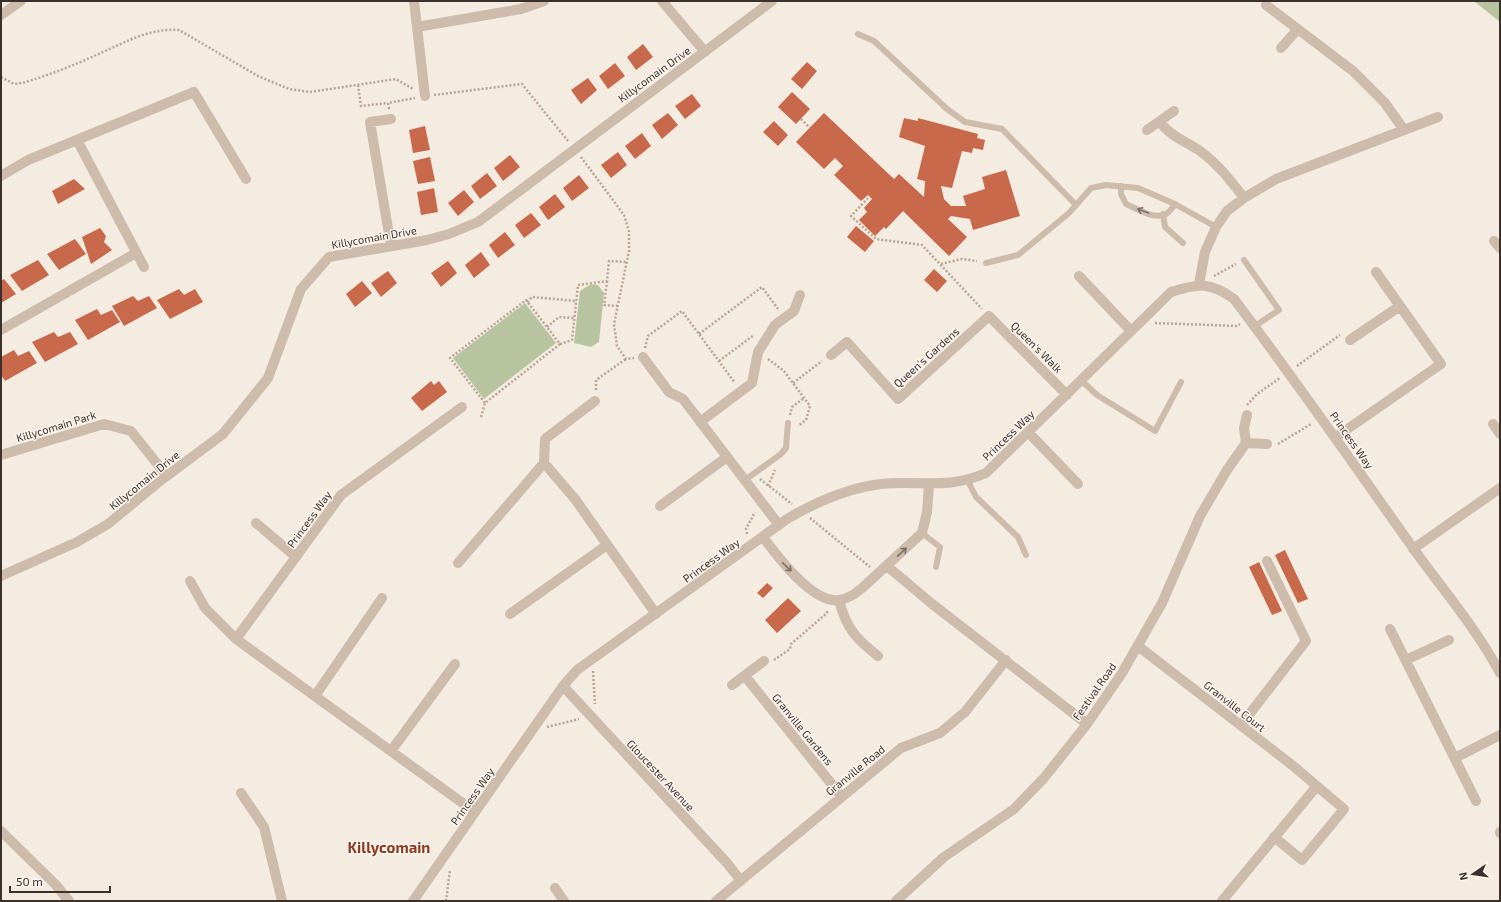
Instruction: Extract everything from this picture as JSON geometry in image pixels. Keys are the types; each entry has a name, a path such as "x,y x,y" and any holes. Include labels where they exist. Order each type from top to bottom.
{"street":[{"path":"1,15 21,1"},
{"path":"414,1 425,96"},
{"path":"417,27 509,11 544,1"},
{"path":"662,1 705,52"},
{"name":"Killycomain Drive","path":"1,576 77,542 108,524 166,476 223,434 268,378 300,289 329,257 434,238 478,222 574,148 772,1"},
{"path":"1266,5 1353,71 1385,103 1404,130"},
{"path":"1281,48 1298,29"},
{"path":"1,176 28,160 194,92 246,179"},
{"path":"1147,130 1174,111"},
{"path":"1199,284 1205,252 1216,227 1227,211 1244,198 1276,179 1438,117"},
{"path":"391,119 370,122 391,246"},
{"path":"1160,122 1168,133 1200,151 1222,170 1244,198"},
{"path":"77,140 144,267"},
{"path":"1,330 136,253"},
{"path":"1336,437 1441,364 1376,272"},
{"path":"1079,276 1131,331"},
{"name":"Princess Way","path":"413,901 563,686 577,670 593,657 801,511 836,495 857,488 881,484 929,484 968,481 986,473 1082,381 1171,292 1189,285 1199,284 1222,291 1234,300 1321,416 1413,549 1485,644 1500,673"},
{"path":"700,422 752,383 758,352 775,325 794,311 800,295"},
{"path":"1350,340 1400,306"},
{"name":"Queen's Gardens","path":"831,355 847,342 898,399 990,316"},
{"name":"Queen's Walk","path":"990,316 1067,395"},
{"path":"643,357 669,392 683,400 780,525"},
{"path":"458,563 544,463 544,439 595,401"},
{"name":"Princess Way","path":"236,639 341,495 462,406"},
{"path":"1247,415 1244,428 1246,443 1267,444"},
{"name":"Killycomain Park","path":"1,455 104,424 131,431 166,476"},
{"path":"1494,424 1500,434"},
{"path":"1028,432 1078,484"},
{"name":"Festival Road","path":"896,901 944,857 1014,809 1044,778 1087,724 1138,646 1162,603 1200,516 1227,470 1246,443"},
{"path":"660,506 727,457"},
{"path":"544,463 575,499 656,614"},
{"path":"763,537 778,558 816,594 827,599 839,600 850,597 887,566 922,533 928,512 929,484"},
{"path":"1413,549 1500,488"},
{"path":"256,523 296,557"},
{"path":"510,614 607,545"},
{"path":"1241,725 1306,641 1267,561"},
{"path":"887,566 931,603 1087,724"},
{"path":"190,581 205,608 236,639 475,812"},
{"path":"315,696 382,598"},
{"path":"839,600 842,616 857,640 878,656"},
{"path":"1390,629 1476,801"},
{"path":"1406,660 1449,640"},
{"name":"Granville Court","path":"1138,646 1292,765 1316,787 1344,809 1302,860 1274,837"},
{"name":"Granville Road","path":"716,901 901,748 940,733 965,712 1006,660"},
{"path":"732,685 764,661"},
{"path":"391,751 455,664"},
{"name":"Granville Gardens","path":"745,676 842,797"},
{"name":"Gloucester Avenue","path":"563,686 728,863 741,881"},
{"path":"1454,758 1500,735"},
{"path":"1222,901 1316,787"},
{"path":"241,793 264,827 282,901"},
{"path":"1,832 56,885 69,901"},
{"path":"555,888 564,901"}],"lane":[{"path":"858,34 874,41 947,109 964,122 1002,129 1076,205"},
{"path":"986,263 1018,254 1076,205 1091,188 1106,185 1138,188 1175,204 1216,227"},
{"path":"1121,186 1126,204 1143,212 1158,216 1167,214 1175,204"},
{"path":"1163,214 1165,227 1183,242"},
{"path":"1244,260 1279,310 1252,323"},
{"path":"1082,381 1097,395 1155,431 1181,382"},
{"path":"745,480 781,454 786,448 788,423"},
{"path":"968,481 976,497 1018,537 1026,555"},
{"path":"922,533 940,547 936,567"}],"path":[{"path":"1,77 14,84 22,83 102,53 142,34 179,30 258,76 289,90 310,92 396,79 425,96"},
{"path":"358,85 361,106 388,103 425,96 522,84 574,148 624,216 629,231 627,262 614,324 617,346 626,359"},
{"path":"388,103 391,119"},
{"path":"802,119 810,128"},
{"path":"868,198 851,216 856,221 876,239 922,245 990,316"},
{"path":"940,264 962,259 986,263"},
{"path":"1199,284 1244,260"},
{"path":"618,306 604,305 609,261 627,262"},
{"path":"481,417 485,403 560,344 572,340 578,285 607,281"},
{"path":"699,334 762,287 785,318"},
{"path":"485,403 450,358 526,300 527,302 532,298 576,301"},
{"path":"527,302 560,344"},
{"path":"595,401 596,380 626,359 643,357 648,336 682,311 741,391"},
{"path":"546,327 559,317 574,318"},
{"path":"1144,318 1156,324 1237,326 1252,323"},
{"path":"719,361 756,334"},
{"path":"1247,415 1245,407 1257,394 1339,334 1343,340 1350,340"},
{"path":"758,352 784,371 810,406 806,420 787,433"},
{"path":"793,383 831,355"},
{"path":"788,423 792,407 804,398"},
{"path":"1267,444 1278,444 1321,416"},
{"path":"754,474 879,573"},
{"path":"764,661 773,661 790,649 791,644 827,613 827,599"},
{"path":"535,726 548,727 591,716 595,706 593,657"},
{"path":"446,901 450,866 448,852"}],"green space":[{"path":"1474,1 1500,1 1500,22"},
{"path":"591,284 598,285 604,293 599,342 591,347 574,343 580,291"},
{"path":"525,303 556,343 484,399 453,358"}],"building":[{"path":"643,44 653,57 636,70 627,57"},
{"path":"807,62 817,71 802,89 791,79"},
{"path":"615,63 625,76 608,89 599,76"},
{"path":"588,78 597,90 581,104 571,90"},
{"path":"792,92 810,109 796,124 778,107"},
{"path":"692,94 701,106 685,119 675,106"},
{"path":"668,113 678,125 662,139 652,125"},
{"path":"824,113 894,179 899,174 924,197 925,181 917,179 925,146 899,137 904,118 918,121 918,118 978,134 977,138 985,140 983,150 973,148 972,153 962,151 952,188 941,186 944,199 951,206 966,206 963,196 985,189 982,177 1006,170 1020,216 973,230 970,219 951,216 948,219 967,237 949,256 903,211 886,229 884,227 875,236 859,220 867,212 864,208 872,199 868,195 861,201 834,175 843,166 835,158 824,169 796,142"},
{"path":"774,121 788,135 778,146 763,132"},
{"path":"425,126 430,150 413,153 409,130"},
{"path":"642,133 651,146 635,159 625,146"},
{"path":"618,152 627,165 611,178 601,165"},
{"path":"510,155 520,167 503,181 494,168"},
{"path":"430,157 435,181 418,184 413,161"},
{"path":"487,173 497,186 480,199 471,186"},
{"path":"579,175 589,188 572,201 563,188"},
{"path":"74,179 85,189 58,204 52,191"},
{"path":"434,188 438,212 421,215 417,192"},
{"path":"464,190 474,202 458,216 448,203"},
{"path":"555,194 565,207 548,220 539,207"},
{"path":"531,213 541,225 524,238 515,225"},
{"path":"856,226 874,241 865,252 847,237"},
{"path":"100,228 106,236 104,242 112,250 91,264 82,237"},
{"path":"505,232 515,245 498,258 489,245"},
{"path":"75,239 86,254 59,270 47,254"},
{"path":"481,252 490,265 474,278 465,265"},
{"path":"38,260 49,275 22,291 10,275"},
{"path":"448,261 457,273 441,287 431,273"},
{"path":"934,269 947,281 937,292 924,280"},
{"path":"388,271 397,283 381,297 371,283"},
{"path":"4,279 16,294 1,303 1,281"},
{"path":"362,281 372,293 355,307 346,294"},
{"path":"179,289 184,295 195,289 203,302 170,319 157,300"},
{"path":"133,296 138,301 149,296 157,308 124,326 112,306"},
{"path":"97,309 101,315 112,310 120,322 88,340 75,320"},
{"path":"54,332 58,337 70,332 78,344 45,362 32,342"},
{"path":"14,350 18,356 29,351 37,363 5,381 1,375 1,357"},
{"path":"431,381 434,385 439,381 447,392 422,411 411,398"},
{"path":"1285,550 1308,599 1298,603 1275,555"},
{"path":"1259,562 1282,611 1272,615 1249,567"},
{"path":"767,583 773,588 763,598 757,593"},
{"path":"788,598 801,611 777,633 765,620"}],"district":[{"name":"Killycomain","path":"389,847"}]}
